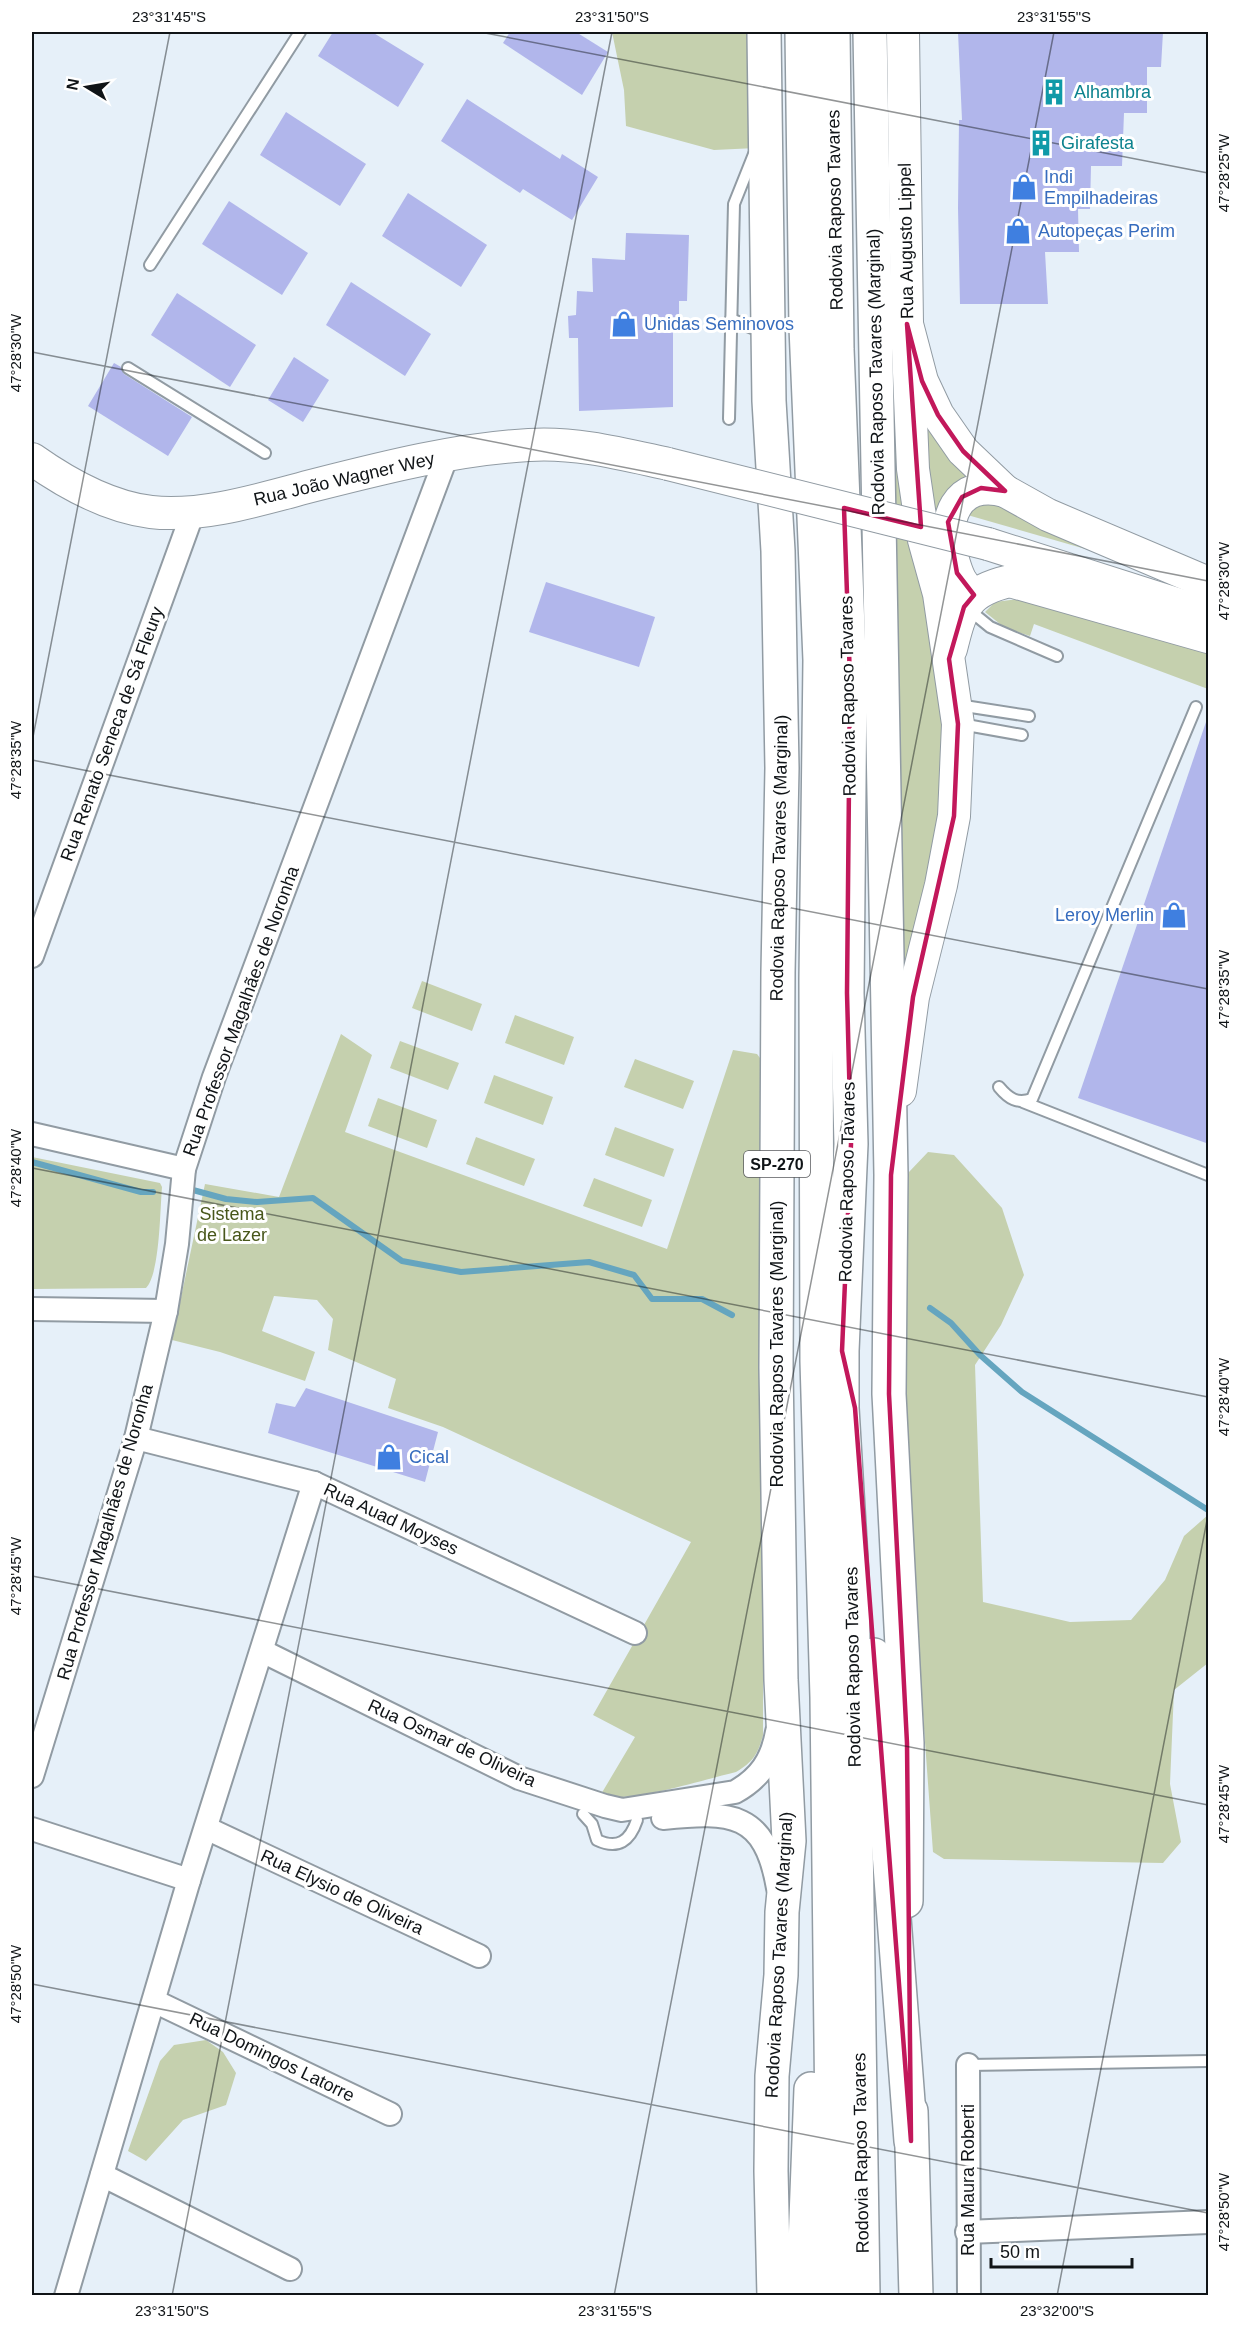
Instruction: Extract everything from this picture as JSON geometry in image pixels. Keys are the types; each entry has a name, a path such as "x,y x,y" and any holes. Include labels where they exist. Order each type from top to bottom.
{"highway":[{"name":"Rodovia Raposo Tavares (Marginal)","path":"764,32 768,401 778,551 782,768 778,972 776,1345 781,1680 789,1841 782,1912 781,1975 772,2076 771,2171 774,2295"},
{"name":"Rodovia Raposo Tavares","path":"802,32 806,327 820,660 816,979 817,1350 829,1839 834,2295"},
{"name":"Rodovia Raposo Tavares","path":"833,32 837,349 850,679 847,993 851,1144 842,1351 842,1408 852,1576 863,2295"},
{"name":"Rodovia Raposo Tavares (Marginal)","path":"870,32 891,1175 889,1394 907,1743 906,1871 916,2295"},
{"path":"842,1351 855,1407 911,2141"},
{"path":"803,2295 811,2098 829,1839"}],"main road":[{"name":"Rua Augusto Lippel","path":"903,32 907,324 922,381 938,415 963,452 1005,491"},
{"path":"891,1175 903,1060 913,996 941,885 954,816 956,714 939,594 924,540 915,480 907,324"},
{"name":"Rua João Wagner Wey","path":"32,459 100,499 150,512 193,512 273,496 447,455 528,445 565,444 599,448 668,464 995,546"},
{"name":"Rua Augusto Lippel","path":"969,601 957,573 948,537 948,522 962,497 981,488 1005,491 1048,514 1209,585"},
{"path":"995,546 1209,614"},
{"name":"Rua Augusto Lippel","path":"995,546 1209,585"},
{"path":"949,659 956,630 969,601 987,587 1010,581 1209,637"}],"street":[{"name":"Rua Professor Magalhães de Noronha","path":"32,1776 136,1437 166,1311 177,1244 184,1169 214,1077 447,455"},
{"path":"404,464 424,487 430,503"},
{"name":"Rua Renato Seneca de Sá Fleury","path":"32,956 193,512"},
{"path":"32,1134 184,1169"},
{"path":"32,1309 166,1311"},
{"name":"Rua Auad Moyses","path":"136,1437 314,1483 635,1633"},
{"path":"66,2295 189,1880 314,1483"},
{"name":"Rua Osmar de Oliveira","path":"262,1651 519,1778 622,1810 735,1792 749,1784 763,1771 771,1756 777,1734 781,1680"},
{"path":"519,1778 548,1797 601,1821 699,1816 720,1816 738,1820 757,1832 766,1846 776,1876 782,1912"},
{"name":"Rua Elysio de Oliveira","path":"206,1828 479,1956"},
{"path":"32,1829 189,1880"},
{"name":"Rua Domingos Latorre","path":"154,2001 390,2114"},
{"name":"Rua Maura Roberti","path":"968,2065 969,2295"},
{"path":"102,2175 290,2269"},
{"path":"968,2232 1209,2222"}],"lane":[{"path":"150,265 300,32"},
{"path":"729,419 734,204 765,126"},
{"path":"731,319 768,335"},
{"path":"128,368 265,453"},
{"path":"969,601 990,627 1058,656"},
{"path":"1023,1102 1032,1099 1196,707"},
{"path":"956,714 1029,716"},
{"path":"956,714 1022,735"},
{"path":"999,1087 1008,1097 1209,1174"},
{"path":"968,2065 1209,2061"}],"highlighted area":[{"path":"907,324 922,381 938,415 963,451 1005,491 981,488 962,497 948,522 957,573 974,595 964,607 949,659 958,724 954,816 913,997 891,1175 889,1394 907,1743 911,2141 855,1408 842,1351 851,1144 847,993 850,679 844,508 921,527"}],"green space":[{"path":"612,32 754,32 756,148 714,150 626,126 624,90"},
{"path":"887,32 893,32 931,597 945,733 945,800 934,863 906,960 902,959 888,316"},
{"path":"924,421 977,480 944,547 930,513"},
{"path":"997,501 1138,562 964,514 970,503"},
{"path":"1025,598 1208,651 1208,689 1034,624 1030,636 1005,628 985,612 995,602"},
{"path":"422,981 482,1004 472,1031 412,1008"},
{"path":"515,1015 574,1037 564,1065 505,1043"},
{"name":"Sistema de Lazer","path":"341,1034 372,1055 345,1132 667,1249 733,1050 757,1054 763,1062 763,1735 754,1757 736,1772 648,1794 600,1796 635,1737 593,1715 691,1542 443,1427 388,1408 396,1379 328,1350 333,1319 317,1300 274,1296 262,1331 315,1352 305,1381 220,1352 172,1340 205,1184 279,1197"},
{"path":"400,1041 459,1063 448,1090 390,1068"},
{"path":"635,1059 694,1081 683,1109 624,1087"},
{"path":"494,1075 553,1097 543,1125 484,1103"},
{"path":"378,1098 437,1120 427,1148 368,1126"},
{"path":"615,1127 674,1149 664,1177 605,1155"},
{"path":"476,1137 535,1159 524,1186 466,1164"},
{"path":"928,1152 954,1155 1002,1208 1024,1275 1001,1325 975,1365 983,1602 1070,1622 1131,1620 1165,1580 1184,1536 1208,1515 1208,1663 1174,1690 1170,1784 1181,1842 1163,1863 944,1859 933,1852 903,1439 903,1247 909,1172"},
{"path":"32,1157 160,1183 162,1187 157,1256 151,1281 146,1288 32,1289"},
{"path":"594,1178 652,1200 642,1227 583,1206"},
{"path":"206,2040 223,2052 236,2073 226,2105 183,2120 146,2161 128,2151 160,2061 174,2045"}],"building":[{"path":"333,32 372,32 424,64 398,107 318,56"},
{"path":"510,32 576,32 608,52 582,95 503,43"},
{"path":"958,32 1163,32 1161,67 1147,67 1147,113 1124,113 1122,166 1091,166 1090,209 1078,209 1079,252 1045,252 1048,304 960,304 958,208 959,120 962,120"},
{"path":"467,99 560,159 562,154 598,177 572,220 523,189 520,193 441,141"},
{"path":"286,112 366,164 340,206 260,155"},
{"path":"408,193 487,245 461,287 382,236"},
{"path":"229,201 308,253 282,295 202,244"},
{"name":"Unidas Seminovos","path":"626,233 689,235 687,301 679,301 679,332 673,332 673,407 579,411 578,338 569,338 568,316 576,315 577,291 593,292 592,258 625,260"},
{"path":"351,282 431,334 405,376 326,325"},
{"path":"177,293 256,345 230,387 151,335"},
{"path":"294,357 329,380 303,422 268,400"},
{"path":"114,363 121,367 124,374 192,417 168,456 88,406"},
{"path":"546,582 655,617 639,667 529,632"},
{"name":"Leroy Merlin","path":"1206,722 1209,722 1209,1144 1078,1098"},
{"name":"Cical","path":"306,1388 438,1432 425,1482 268,1433 276,1403 295,1407"}],"waterway":[{"path":"32,1162 141,1192 153,1192"},
{"path":"193,1190 226,1199 257,1202 313,1198 402,1261 461,1272 589,1262 634,1275 652,1299 702,1299 732,1315"},
{"path":"930,1308 951,1323 980,1355 1022,1392 1208,1510"}],"place":[{"name":"Alhambra","path":"1054,92"},
{"name":"Girafesta","path":"1041,143"},
{"name":"Indi Empilhadeiras","path":"1024,187"},
{"name":"Autopeças Perim","path":"1018,231"},
{"name":"Unidas Seminovos","path":"624,324"},
{"name":"Leroy Merlin","path":"1174,915"},
{"name":"Cical","path":"389,1457"}]}
